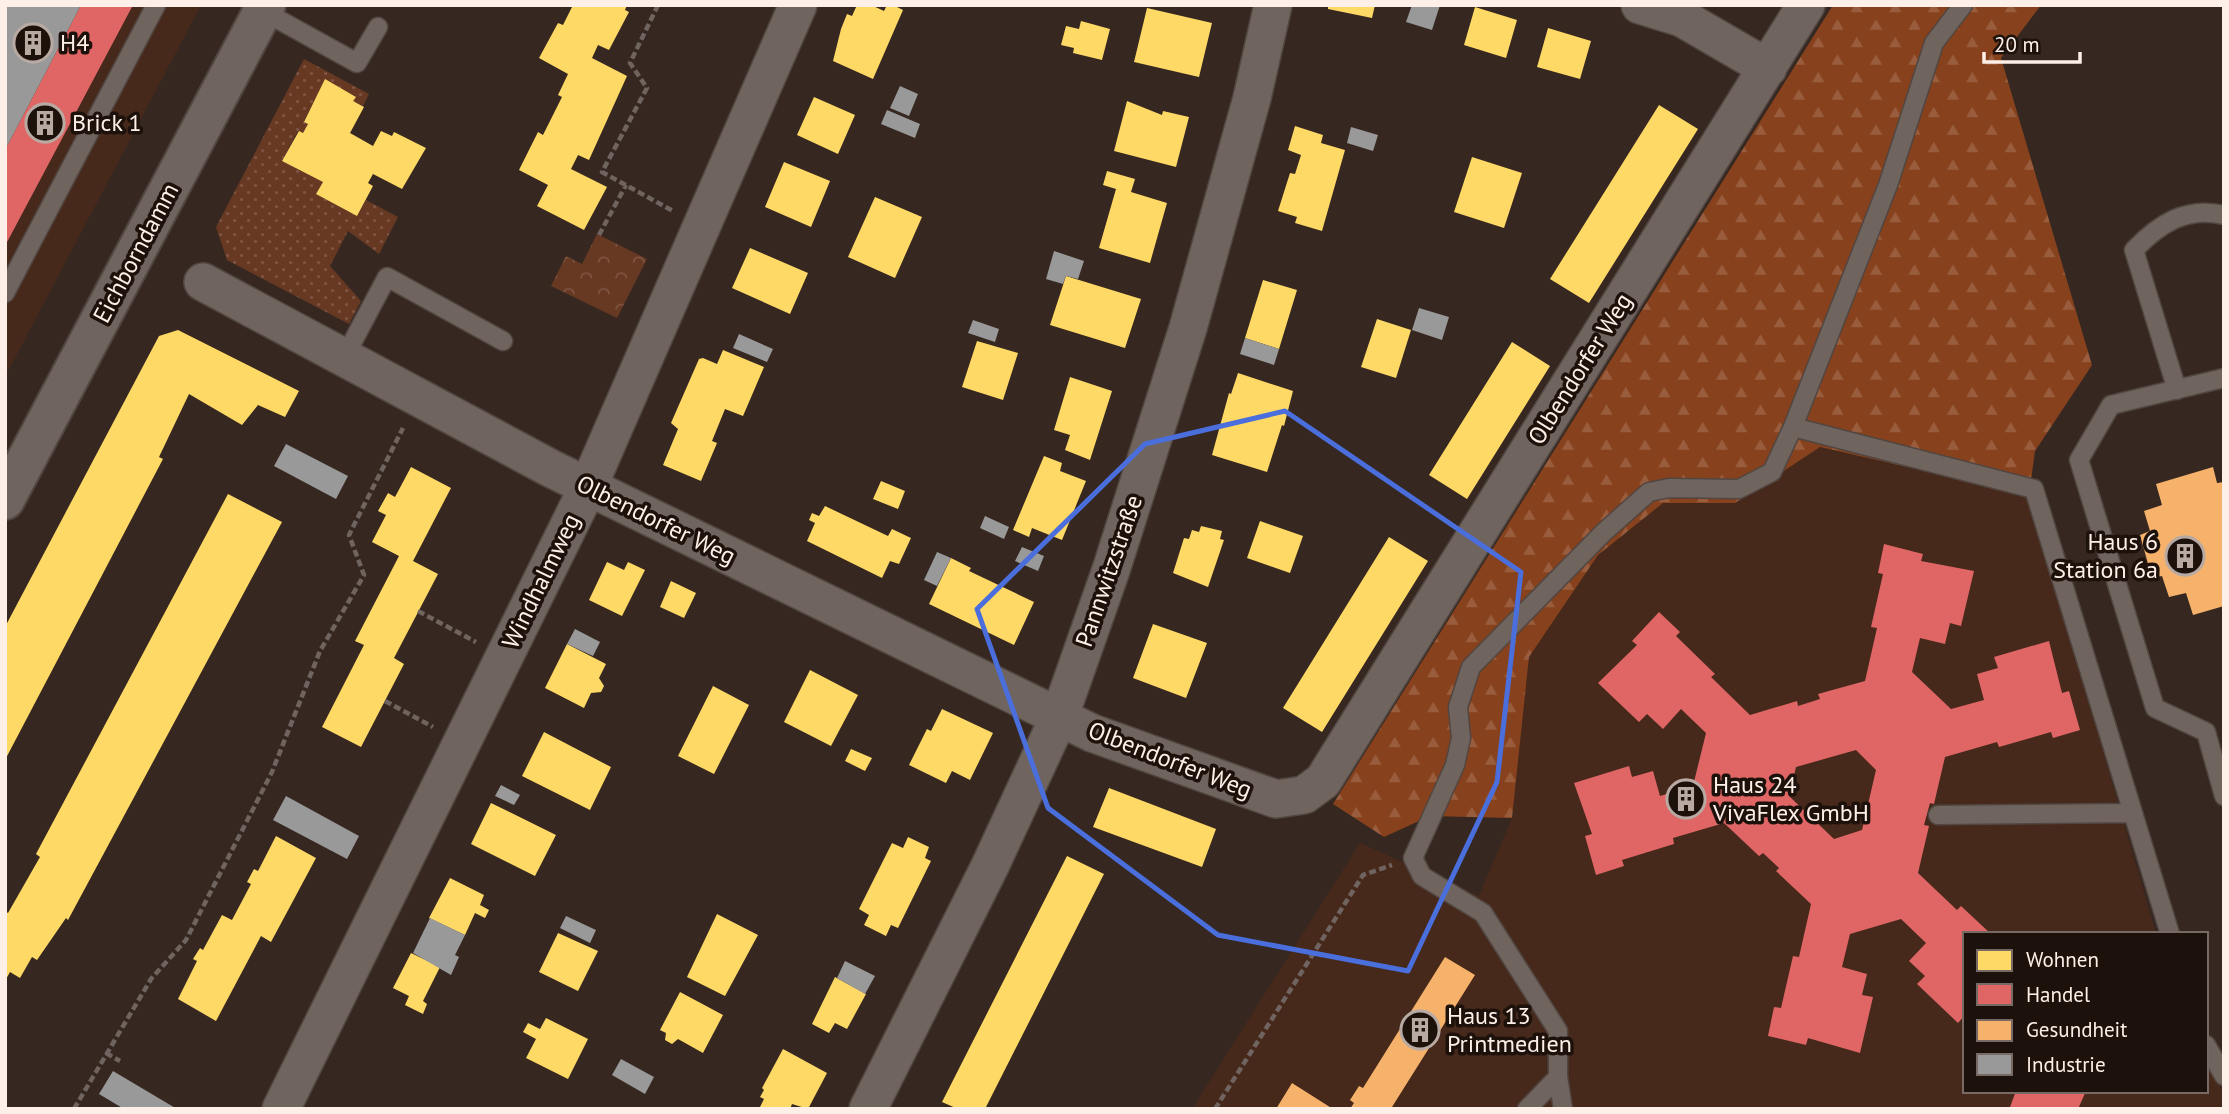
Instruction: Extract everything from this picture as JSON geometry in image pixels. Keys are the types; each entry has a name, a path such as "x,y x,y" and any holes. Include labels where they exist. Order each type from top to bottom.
{"main road":[{"name":"Eichborndamm","path":"5,500 265,8"}],"street":[{"name":"Windhalmweg","path":"281,1109 587,487 798,5"},
{"name":"Pannwitzstraße","path":"868,1109 990,866 1060,715 1111,570 1188,328 1252,98 1273,5"},
{"path":"1640,5 1682,18 1768,68"},
{"name":"Olbendorfer Weg","path":"203,282 587,487 1060,715 1092,733 1218,781 1276,799 1304,795 1323,781 1806,5"}],"lane":[{"path":"5,293 156,5"},
{"path":"1563,1109 1559,1077 1559,1031 1483,913 1422,876 1413,858 1455,765 1461,738 1458,707 1472,667 1604,533 1649,492 1669,488 1739,489 1772,472 1793,427 1888,185 1934,43 1963,5"},
{"path":"265,8 357,63 378,27"},
{"path":"2177,390 2134,250 2157,227 2189,214 2212,212 2224,215"},
{"path":"344,358 387,277 503,341"},
{"path":"2224,378 2111,405 2079,460 2155,708 2206,732 2224,796"},
{"path":"1793,427 2034,489 2169,932"},
{"path":"1938,815 2133,813"},
{"path":"2208,1048 2224,1076"},
{"path":"1527,1109 1559,1077"}],"path":[{"path":"658,5 630,64 647,88 603,172 683,217"},
{"path":"599,235 625,185"},
{"path":"74,1109 151,979 186,940 272,772 320,651 363,575 349,535 404,426"},
{"path":"418,611 485,646"},
{"path":"385,701 442,732"},
{"path":"1215,1109 1363,875 1413,858"},
{"path":"106,1053 120,1060"}],"highlighted area":[{"path":"1285,411 1521,572 1497,782 1408,971 1218,935 1048,808 977,609 1145,444"}],"shaded area":[{"path":"5,5 201,5 5,377"},
{"path":"1819,447 2029,495 2155,932 1963,932 1963,1093 2208,1093 2208,1069 2224,1092 2224,1109 1192,1109 1360,843 1479,896 1512,818 1529,657 1598,555 1663,503 1735,503"}],"green space":[{"path":"1833,5 2041,5 2001,58 2092,365 2035,451 2029,495 1820,447 1735,503 1663,503 1598,555 1529,657 1512,818 1430,816 1384,837 1333,804"},
{"path":"304,59 369,94 363,106 353,101 355,96 325,80 304,121 308,124 303,133 298,131 282,161 323,182 316,194 357,216 366,200 398,217 379,254 348,231 330,266 361,301 349,324 227,260 216,227"},
{"path":"597,234 647,259 617,318 551,286 566,256 582,264"}],"building: Wohnen":[{"path":"573,5 627,5 625,10 629,12 609,50 598,45 592,58 627,76 589,160 578,155 571,169 607,187 584,230 537,206 548,185 519,170 538,132 543,135 562,97 558,95 568,74 539,58 558,23 563,25"},
{"path":"857,5 871,5 884,11 887,5 893,5 903,10 873,79 833,61 847,14 852,16"},
{"path":"1328,5 1375,5 1372,18 1328,9"},
{"path":"1475,7 1517,20 1506,58 1464,45"},
{"path":"1147,8 1212,23 1199,77 1134,62"},
{"path":"1081,21 1110,29 1102,60 1073,53 1074,48 1061,45 1066,26 1079,29"},
{"path":"1548,28 1591,41 1580,79 1537,67"},
{"path":"325,79 356,97 353,101 364,107 350,133 373,146 381,131 392,136 394,132 426,148 402,189 373,174 368,183 373,186 357,216 316,194 323,182 282,161 299,131 303,133 308,124 304,122"},
{"path":"814,97 855,115 838,154 797,135"},
{"path":"1127,101 1162,115 1163,111 1189,117 1176,167 1114,151"},
{"path":"1659,105 1698,129 1589,303 1550,279"},
{"path":"1295,126 1323,135 1321,143 1345,150 1322,231 1295,223 1297,217 1278,211 1290,173 1295,174 1301,155 1288,150"},
{"path":"1472,157 1522,173 1504,228 1454,212"},
{"path":"784,162 830,181 811,227 765,207"},
{"path":"1107,171 1135,179 1131,192 1167,203 1150,263 1099,248 1116,189 1103,185"},
{"path":"875,197 922,217 895,278 848,257"},
{"path":"750,248 808,273 790,314 732,288"},
{"path":"1066,276 1141,299 1125,348 1050,325"},
{"path":"1263,280 1297,290 1279,349 1245,338"},
{"path":"1377,319 1411,330 1396,378 1361,367"},
{"path":"178,330 299,391 285,417 258,405 242,425 189,394 159,457 163,459 5,760 5,627 159,336"},
{"path":"977,341 1018,353 1003,400 962,387"},
{"path":"1512,342 1550,366 1467,499 1429,475"},
{"path":"723,350 764,367 743,416 725,409 712,441 717,443 701,481 663,465 678,429 671,423 699,359 717,364"},
{"path":"1238,373 1293,391 1284,426 1282,425 1267,472 1212,455 1229,393 1231,394"},
{"path":"1070,377 1112,391 1090,460 1065,450 1070,435 1054,430"},
{"path":"1044,456 1062,463 1060,471 1086,481 1062,540 1032,528 1029,537 1013,530"},
{"path":"411,467 451,488 413,561 438,574 394,658 404,664 361,747 322,727 364,645 355,641 399,556 372,542 386,515 378,511 388,493 395,497"},
{"path":"881,481 905,491 898,509 873,499"},
{"path":"228,494 282,522 68,920 66,918 37,960 32,957 20,978 10,972 5,981 5,911 8,913 40,857 36,854"},
{"path":"825,506 888,536 892,529 911,538 899,564 890,561 882,578 807,541 815,523 809,520 812,513 819,516"},
{"path":"1260,521 1303,536 1290,573 1247,558"},
{"path":"1201,526 1222,531 1220,539 1224,540 1208,587 1173,573 1184,538 1189,539 1192,530 1199,532"},
{"path":"1389,537 1428,561 1322,732 1283,708"},
{"path":"951,558 971,568 969,571 1034,602 1014,645 929,604"},
{"path":"607,562 624,570 628,562 645,570 622,616 589,600"},
{"path":"671,581 696,593 684,618 660,607"},
{"path":"1153,624 1207,643 1186,698 1133,678"},
{"path":"567,644 606,664 599,678 604,686 601,692 591,693 584,708 545,688"},
{"path":"810,670 858,695 831,746 784,722"},
{"path":"713,686 749,705 714,774 678,756"},
{"path":"942,709 993,733 970,780 952,771 946,783 909,765 927,729 931,731"},
{"path":"544,732 611,767 590,810 522,776"},
{"path":"851,749 872,758 865,771 845,761"},
{"path":"1109,788 1216,829 1202,867 1093,827"},
{"path":"491,803 556,835 535,876 471,844"},
{"path":"276,836 316,858 271,942 261,936 216,1021 178,999 197,961 193,959 200,948 203,950 222,915 232,920 251,884 247,882 254,869 258,871"},
{"path":"908,837 929,847 925,858 931,861 898,928 891,925 886,936 864,925 869,915 859,909 892,843 903,848"},
{"path":"1067,856 1104,874 985,1109 958,1109 942,1102"},
{"path":"450,878 484,895 480,905 489,910 485,918 475,913 465,935 429,918"},
{"path":"717,914 758,935 725,996 687,977"},
{"path":"558,933 598,951 578,991 539,972"},
{"path":"411,953 440,967 423,1001 427,1004 423,1014 405,1005 409,996 393,988"},
{"path":"835,977 866,994 847,1029 835,1023 829,1033 812,1024"},
{"path":"680,992 723,1015 703,1053 678,1039 672,1044 665,1040 666,1033 660,1030"},
{"path":"546,1018 588,1039 568,1079 526,1058 536,1039 523,1032 528,1023 540,1029"},
{"path":"783,1049 827,1073 808,1109 792,1104 790,1109 759,1109 764,1099 760,1097 764,1090 762,1088"}],"building: Handel":[{"name":"Brick 1","path":"81,5 133,5 5,246 5,150"},
{"name":"Haus 24 VivaFlex GmbH","path":"1884,544 1923,554 1921,561 1974,571 1961,626 1950,623 1945,644 1920,638 1912,672 1951,709 1984,700 1977,674 1998,668 1994,657 2049,641 2062,693 2069,691 2080,730 2053,738 2051,732 1999,747 1997,742 1945,757 1934,804 1930,803 1924,825 1929,826 1918,873 1957,910 1961,906 1989,932 1963,932 1963,1017 1958,1023 1917,984 1925,976 1909,961 1926,943 1901,919 1850,934 1842,967 1867,974 1862,995 1873,997 1860,1053 1808,1038 1806,1045 1768,1036 1774,1007 1781,1008 1793,956 1799,957 1811,904 1776,871 1779,868 1763,853 1759,856 1724,823 1673,838 1674,844 1622,860 1624,866 1596,875 1585,836 1592,834 1574,783 1629,766 1632,777 1653,771 1660,796 1693,786 1706,733 1681,709 1663,729 1647,714 1639,722 1598,683 1637,645 1632,641 1659,612 1680,632 1676,636 1715,674 1711,677 1750,715 1797,701 1798,706 1820,699 1818,694 1865,681 1877,628 1871,627 1883,574 1878,573","holes":["1856,750 1876,770 1862,830 1834,839 1789,796 1796,767"]},
{"path":"2015,1093 2085,1093 2078,1109 2010,1107"}],"building: Gesundheit":[{"name":"Haus 6 Station 6a","path":"2213,467 2217,483 2224,482 2224,606 2193,615 2186,593 2169,597 2162,576 2152,578 2140,535 2150,531 2144,511 2162,505 2156,484"},
{"name":"Haus 13 Printmedien","path":"1445,957 1475,975 1392,1107 1395,1109 1350,1109 1354,1103 1350,1100 1359,1086 1363,1088"},
{"path":"1292,1083 1333,1109 1276,1109"}],"building: Industrie":[{"name":"H4","path":"5,5 81,5 5,150"},
{"path":"1412,5 1440,5 1432,30 1406,22"},
{"path":"900,86 918,94 909,116 890,108"},
{"path":"887,110 920,124 915,138 881,124"},
{"path":"1351,127 1378,135 1373,151 1347,143"},
{"path":"1054,251 1084,261 1078,279 1066,276 1063,284 1046,279"},
{"path":"1419,308 1449,317 1442,340 1412,330"},
{"path":"973,320 999,329 995,342 968,333"},
{"path":"739,334 773,349 767,362 733,348"},
{"path":"1245,338 1279,349 1274,365 1240,354"},
{"path":"286,444 348,476 336,499 274,466"},
{"path":"985,516 1009,527 1004,539 980,528"},
{"path":"1022,547 1044,556 1038,571 1015,561"},
{"path":"937,552 951,558 937,586 924,580"},
{"path":"575,629 600,642 593,656 567,644"},
{"path":"501,785 520,795 514,805 495,796"},
{"path":"286,796 359,836 347,859 273,820"},
{"path":"566,916 596,930 590,943 560,928"},
{"path":"430,918 465,935 455,955 459,957 451,975 413,953"},
{"path":"845,961 875,976 865,994 837,978"},
{"path":"621,1059 654,1077 645,1094 612,1075"},
{"path":"113,1071 177,1109 124,1109 99,1094"}],"place":[{"name":"H4","path":"33,43"},
{"name":"Brick 1","path":"45,123"},
{"name":"Haus 6 Station 6a","path":"2185,556"},
{"name":"Haus 24 VivaFlex GmbH","path":"1686,799"},
{"name":"Haus 13 Printmedien","path":"1420,1030"}]}
